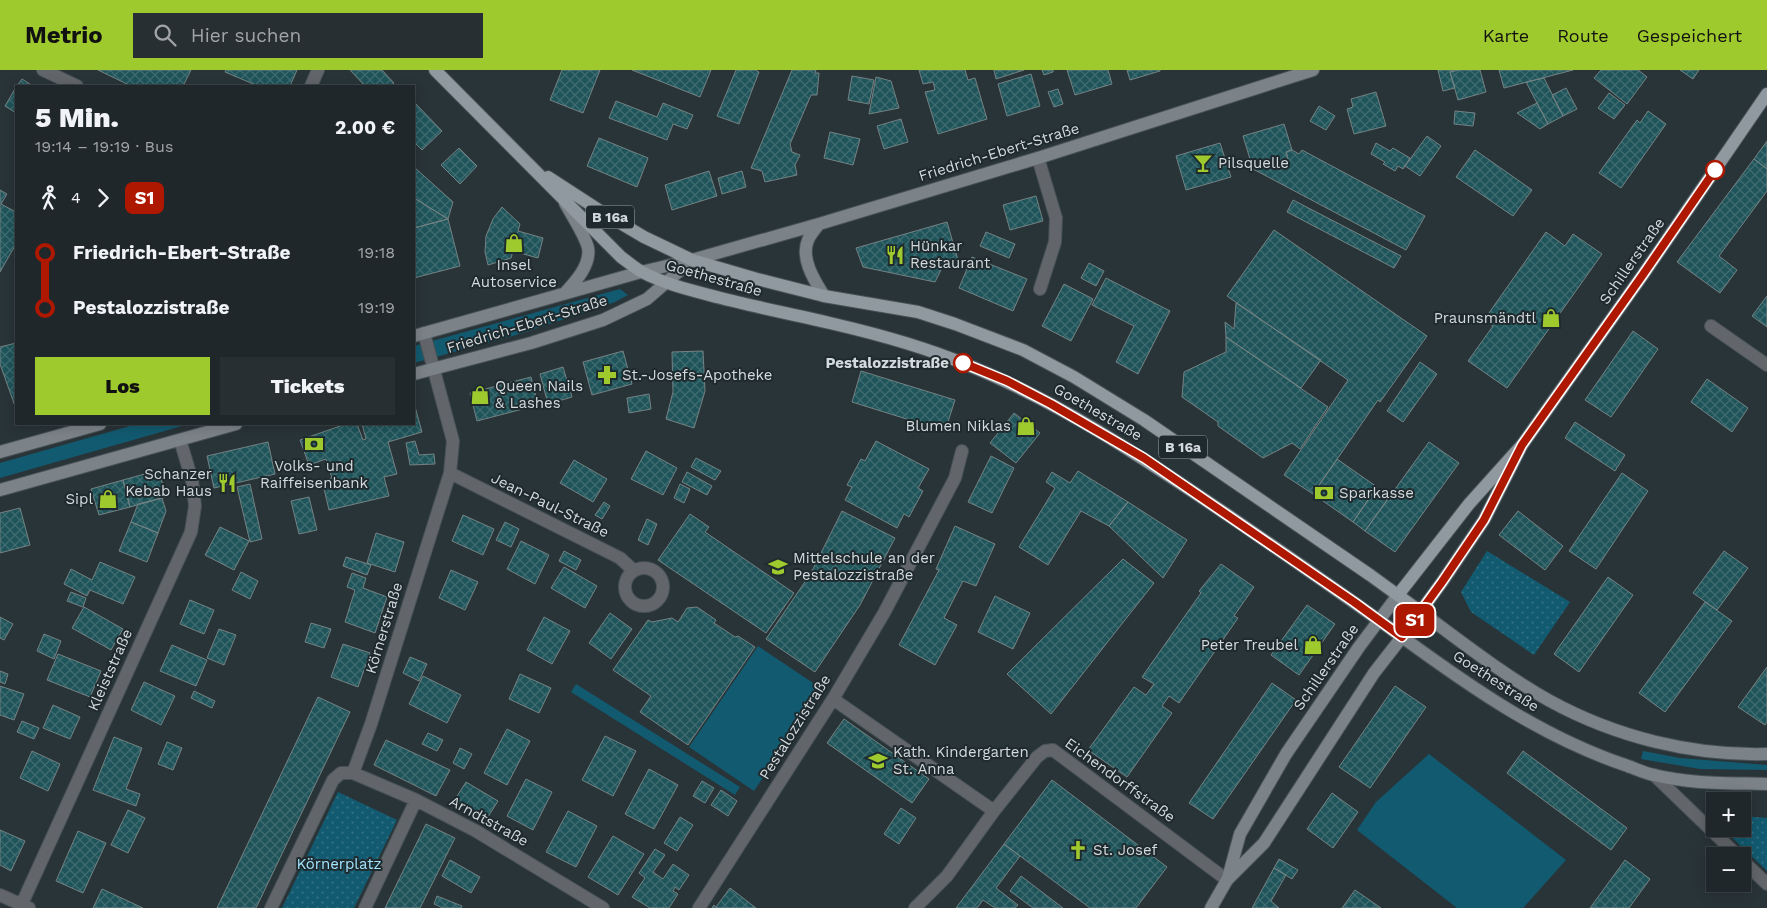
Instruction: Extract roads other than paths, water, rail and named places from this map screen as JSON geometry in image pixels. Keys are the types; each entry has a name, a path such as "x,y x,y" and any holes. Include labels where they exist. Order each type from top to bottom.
{"main road":[{"name":"Goethestraße","path":"435,70 621,257 641,272 667,283 742,304 836,324 894,340 963,363 1007,381 1059,408 1144,458 1402,637"},
{"name":"Schillerstraße","path":"1398,595 1469,504 1522,445 1642,276 1767,94"},
{"name":"Goethestraße","path":"532,166 644,237 692,260 824,296 918,312 1023,350 1081,381 1144,420 1421,612"},
{"name":"Schillerstraße","path":"1402,637 1484,520 1522,445"}],"street":[{"path":"43,70 75,85"},
{"path":"311,85 318,70"},
{"name":"Friedrich-Ebert-Straße","path":"419,334 819,224 1038,158 1295,73 1313,70"},
{"path":"1038,158 1056,218 1055,242 1040,289"},
{"path":"564,200 588,249 586,261 578,278 565,293"},
{"path":"819,224 807,241 806,258 813,278 824,296"},
{"name":"Friedrich-Ebert-Straße","path":"415,374 531,343 604,320 647,299 692,260"},
{"path":"1711,326 1767,365"},
{"name":"Körnerstraße","path":"353,773 371,724 450,473 452,441 435,368 419,334"},
{"path":"0,452 96,425"},
{"path":"0,490 232,425"},
{"name":"Kleiststraße","path":"24,907 190,532 195,506 192,480 180,440"},
{"name":"Pestalozzistraße","path":"698,908 833,699 884,613 955,478 962,451"},
{"name":"Jean-Paul-Straße","path":"450,473 620,558 634,571"},
{"name":"Schillerstraße","path":"1211,908 1227,880 1240,834 1286,754 1398,595"},
{"name":"Goethestraße","path":"1421,612 1494,665 1550,701 1606,726 1643,739 1680,747 1748,754 1767,754"},
{"name":"Schillerstraße","path":"1227,880 1264,843 1374,673 1402,637"},
{"name":"Goethestraße","path":"1402,637 1514,714 1558,738 1604,758 1654,775 1700,782 1767,784"},
{"path":"833,699 994,811 947,876 915,908"},
{"name":"Eichendorffstraße","path":"994,811 1037,757 1045,751 1054,750 1227,880"},
{"path":"272,908 333,780 342,773 353,773"},
{"name":"Arndtstraße","path":"353,773 416,800 476,831 603,908"},
{"path":"1654,775 1729,847"},
{"path":"365,908 416,800"},
{"path":"1751,869 1767,884"},
{"path":"0,895 24,907"}],"place":[{"name":"Pilsquelle","path":"1203,163"},
{"name":"Insel Autoservice","path":"514,243"},
{"name":"Hünkar Restaurant","path":"895,255"},
{"name":"Praunsmändtl","path":"1551,318"},
{"name":"Pestalozzistraße","path":"963,363"},
{"name":"St.-Josefs-Apotheke","path":"607,375"},
{"name":"Queen Nails & Lashes","path":"480,395"},
{"name":"Blumen Niklas","path":"1026,426"},
{"name":"Volks- und Raiffeisenbank","path":"314,444"},
{"name":"Schanzer Kebab Haus","path":"227,483"},
{"name":"Sparkasse","path":"1324,493"},
{"name":"Sipl","path":"108,499"},
{"name":"Mittelschule an der Pestalozzistraße","path":"778,567"},
{"name":"Peter Treubel","path":"1313,645"},
{"name":"Kath. Kindergarten St. Anna","path":"878,761"},
{"name":"St. Josef","path":"1078,850"}],"park label":[{"name":"Körnerplatz","path":"339,864"}]}
